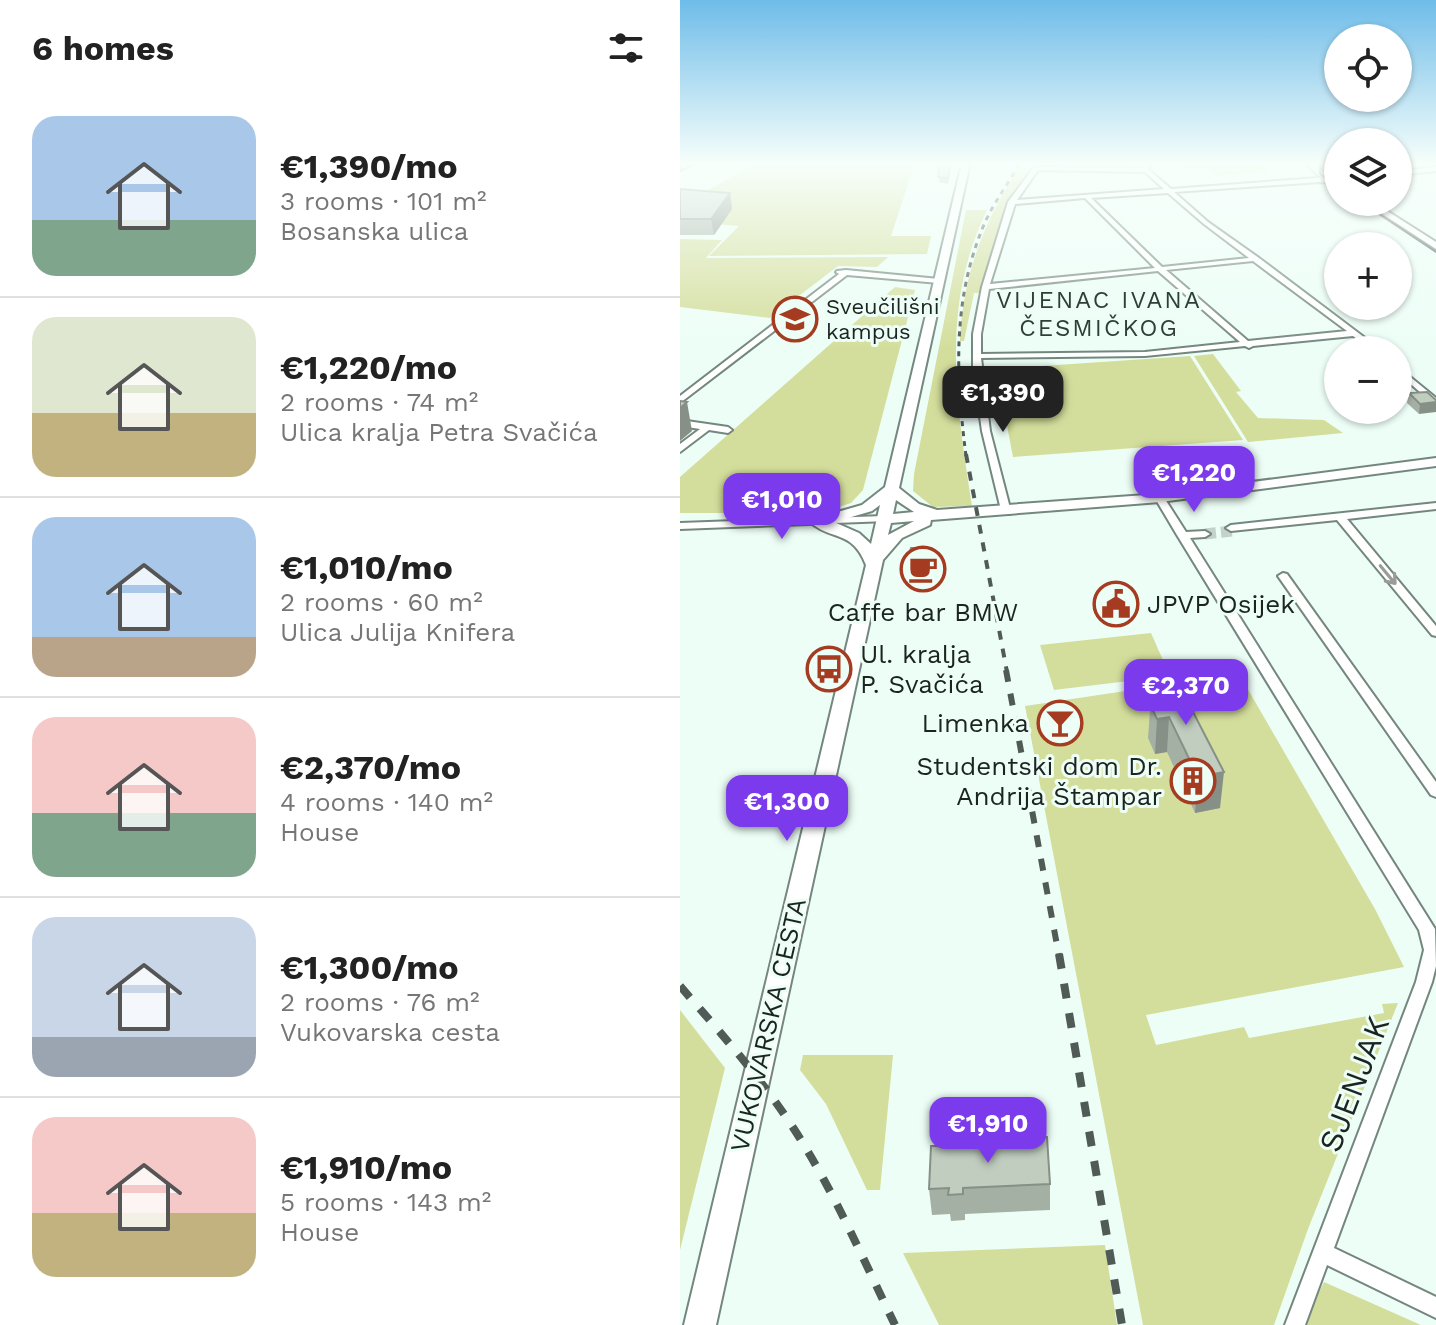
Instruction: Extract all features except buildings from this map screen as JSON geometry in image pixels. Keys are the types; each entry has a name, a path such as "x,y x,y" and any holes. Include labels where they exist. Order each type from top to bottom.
{"main road":[{"name":"VUKOVARSKA CESTA","path":"700,1325 952,225"},
{"path":"884,519 947,517 1160,498 1436,462"},
{"path":"818,522 867,508 891,489 914,507 947,517"},
{"path":"818,522 862,542 874,565 897,535 918,524 947,517"}],"street":[{"path":"1004,225 986,287 977,356 988,443 1006,512"},
{"path":"1115,225 1161,270 1249,346"},
{"path":"1209,225 1359,336"},
{"path":"1403,225 1436,246"},
{"path":"986,287 1257,259"},
{"path":"680,400 841,272 939,281"},
{"path":"977,356 1115,355 1249,346 1355,333"},
{"path":"1412,382 1436,403"},
{"path":"680,423 728,430"},
{"path":"680,449 707,427"},
{"path":"1160,498 1182,535 1202,533"},
{"path":"1234,529 1436,506"},
{"path":"1340,517 1436,633"},
{"path":"680,526 884,519"},
{"name":"SJENJAK","path":"1182,535 1430,934 1432,950 1424,982 1295,1325"},
{"path":"1283,576 1436,792"},
{"path":"1323,1253 1436,1308"}],"green space":[{"path":"725,225 895,225 891,236 931,236 927,254 709,256 739,226"},
{"path":"963,225 981,225 972,246 957,319 957,393 972,506 933,507 913,491"},
{"path":"988,225 1001,225 982,293 974,293 964,341 960,341 965,294"},
{"path":"680,239 722,240 706,258 888,257 877,267 838,266 770,318 680,307"},
{"path":"895,287 915,290 863,490 851,503 820,513 680,513 680,477"},
{"path":"1213,354 1241,391 1236,392 1258,418 1324,420 1324,424 1330,424 1343,433 1248,442 1194,356"},
{"path":"1190,356 1243,440 1013,457 996,369"},
{"path":"1151,633 1170,676 1054,690 1040,645"},
{"path":"1239,674 1375,909 1404,967 1146,1015 1156,1045 1244,1027 1249,1038 1384,1013 1382,1004 1398,1003 1308,1229 1274,1325 1143,1325 1025,706"},
{"path":"680,1010 725,1068 680,1250"},
{"path":"803,1055 893,1055 880,1190 867,1190 826,1104 800,1070"},
{"path":"1105,1245 1117,1325 939,1325 903,1253"},
{"path":"1324,1282 1421,1325 1303,1325"}],"tunnel":[{"path":"1205,534 1233,531"}],"tram line":[{"path":"1395,225 1436,252"}],"railway":[{"path":"966,456 959,369 961,312 973,255 985,225"},
{"path":"966,454 1007,672"},
{"path":"1006,670 1059,956"},
{"path":"1059,954 1122,1325"},
{"path":"680,986 754,1073 794,1129 835,1201 895,1325"}],"place":[{"name":"Sveučilišni kampus","path":"795,319"},
{"name":"Caffe bar BMW","path":"923,569"},
{"name":"JPVP Osijek","path":"1116,604"},
{"name":"Ul. kralja P. Svačića","path":"829,669"},
{"name":"Limenka","path":"1060,723"},
{"name":"Studentski dom Dr. Andrija Štampar","path":"1193,781"}],"district":[{"name":"VIJENAC IVANA ČESMIČKOG","path":"1099,314"}]}
